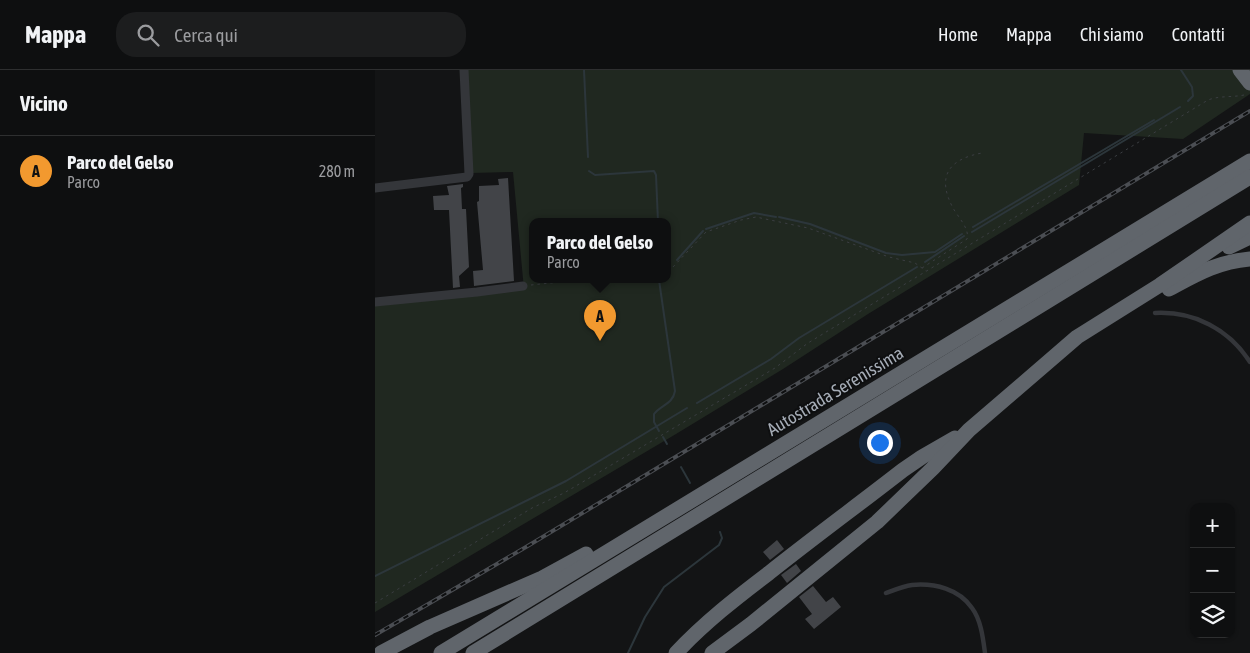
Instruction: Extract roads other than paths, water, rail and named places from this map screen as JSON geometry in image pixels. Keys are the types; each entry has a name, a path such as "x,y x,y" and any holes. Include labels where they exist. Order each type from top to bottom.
{"highway":[{"name":"Autostrada Serenissima","path":"441,653 1250,161"},
{"name":"Autostrada Serenissima","path":"473,653 1250,177"},
{"path":"712,653 751,624 877,522 969,430 1077,337 1160,286 1250,223"},
{"path":"1035,373 1163,292 1233,244 1250,237"},
{"path":"1163,292 1213,266 1235,260 1250,259"},
{"path":"676,653 696,631 715,615 895,476 922,457 969,430"},
{"path":"381,653 429,627 542,578 728,478"},
{"path":"489,653 513,638 555,604"}],"street":[{"path":"375,188 467,177 469,174 464,70"},
{"path":"375,302 523,286"}],"lane":[{"path":"1155,313 1183,314 1218,328 1233,340 1250,362"},
{"path":"886,593 911,585 947,589 961,596 973,609 980,624 985,653"}],"waterway":[{"path":"584,70 588,157"},
{"path":"1181,70 1192,87 1193,96 1188,101"},
{"path":"972,232 1180,107"},
{"path":"973,227 1154,120"},
{"path":"589,171 595,175 654,171 656,175 658,218"},
{"path":"706,229 754,213 776,217"},
{"path":"779,217 810,224 886,253 902,255 935,252 962,234"},
{"path":"677,260 703,231"},
{"path":"925,262 964,236"},
{"path":"697,403 771,359 799,338 917,267"},
{"path":"659,283 675,391 672,399 654,414 654,422 659,431"},
{"path":"375,576 566,481 687,408"},
{"path":"663,437 667,444"},
{"path":"681,467 690,483"},
{"path":"628,653 645,617 664,587 719,545 722,538 720,532"}],"railway":[{"path":"375,635 526,547 1250,111"}],"place":[{"name":"Parco del Gelso","path":"600,341"}]}
